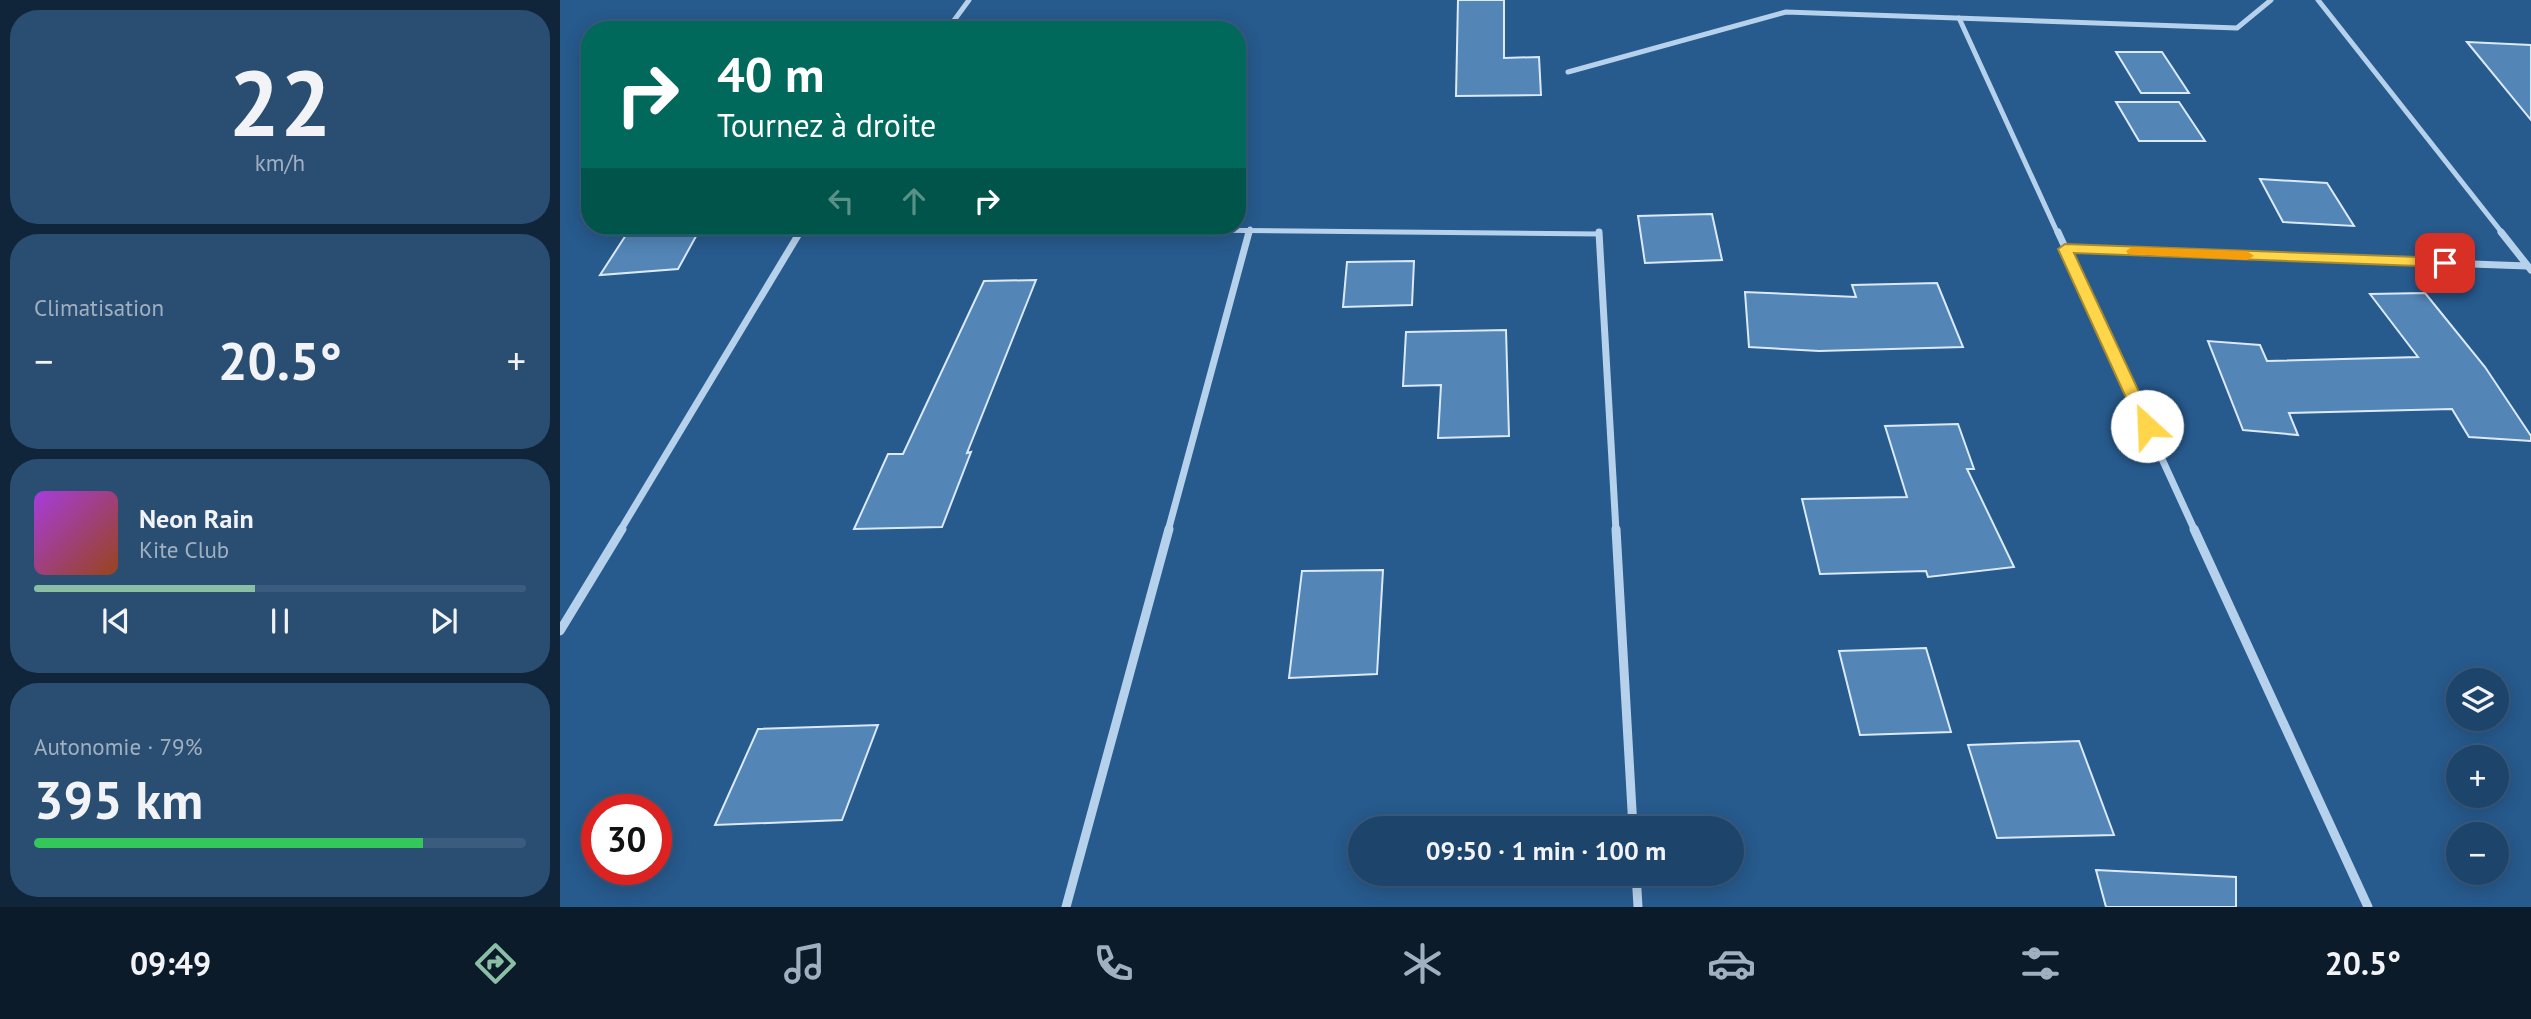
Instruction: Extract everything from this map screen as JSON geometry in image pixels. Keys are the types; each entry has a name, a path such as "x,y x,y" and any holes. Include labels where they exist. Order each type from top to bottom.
{"street":[{"path":"954,21 969,0"},
{"path":"1568,72 1786,12 2237,28 2271,0"},
{"path":"2318,0 2529,268"},
{"path":"1959,18 2368,907"},
{"path":"1246,229 1599,232 1632,816"},
{"path":"1066,907 1250,229"},
{"path":"560,631 799,235"},
{"path":"2065,249 2529,268"},
{"path":"1637,886 1638,907"}],"building":[{"path":"1458,0 1504,0 1504,58 1539,57 1541,95 1456,96"},
{"path":"2467,42 2531,45 2531,120"},
{"path":"2116,52 2162,52 2189,93 2141,93"},
{"path":"2116,102 2179,102 2205,141 2139,141"},
{"path":"2260,179 2327,183 2354,226 2283,222"},
{"path":"1712,214 1722,260 1645,263 1638,216"},
{"path":"626,235 697,235 678,269 600,275"},
{"path":"1414,261 1412,305 1343,307 1347,262"},
{"path":"1036,280 967,453 971,452 942,527 854,529 888,454 903,454 984,281"},
{"path":"1937,283 1963,347 1819,351 1749,347 1745,292 1856,297 1852,285"},
{"path":"2425,293 2485,367 2531,436 2531,441 2469,437 2452,409 2289,413 2298,435 2243,430 2208,341 2260,345 2267,361 2418,357 2370,294"},
{"path":"1506,330 1509,436 1438,438 1441,385 1403,386 1406,332"},
{"path":"1958,424 1974,469 1967,469 2014,567 1928,577 1926,571 1820,574 1802,499 1907,497 1885,426"},
{"path":"1383,570 1377,674 1289,678 1302,571"},
{"path":"1926,648 1951,732 1860,735 1839,651"},
{"path":"878,725 842,820 715,825 758,729"},
{"path":"2079,741 2114,835 1997,838 1968,745"},
{"path":"2096,870 2236,877 2236,907 2106,907"}],"slow traffic":[{"path":"2132,251 2247,256"}],"route":[{"path":"2147,426 2065,249 2445,263"}]}
